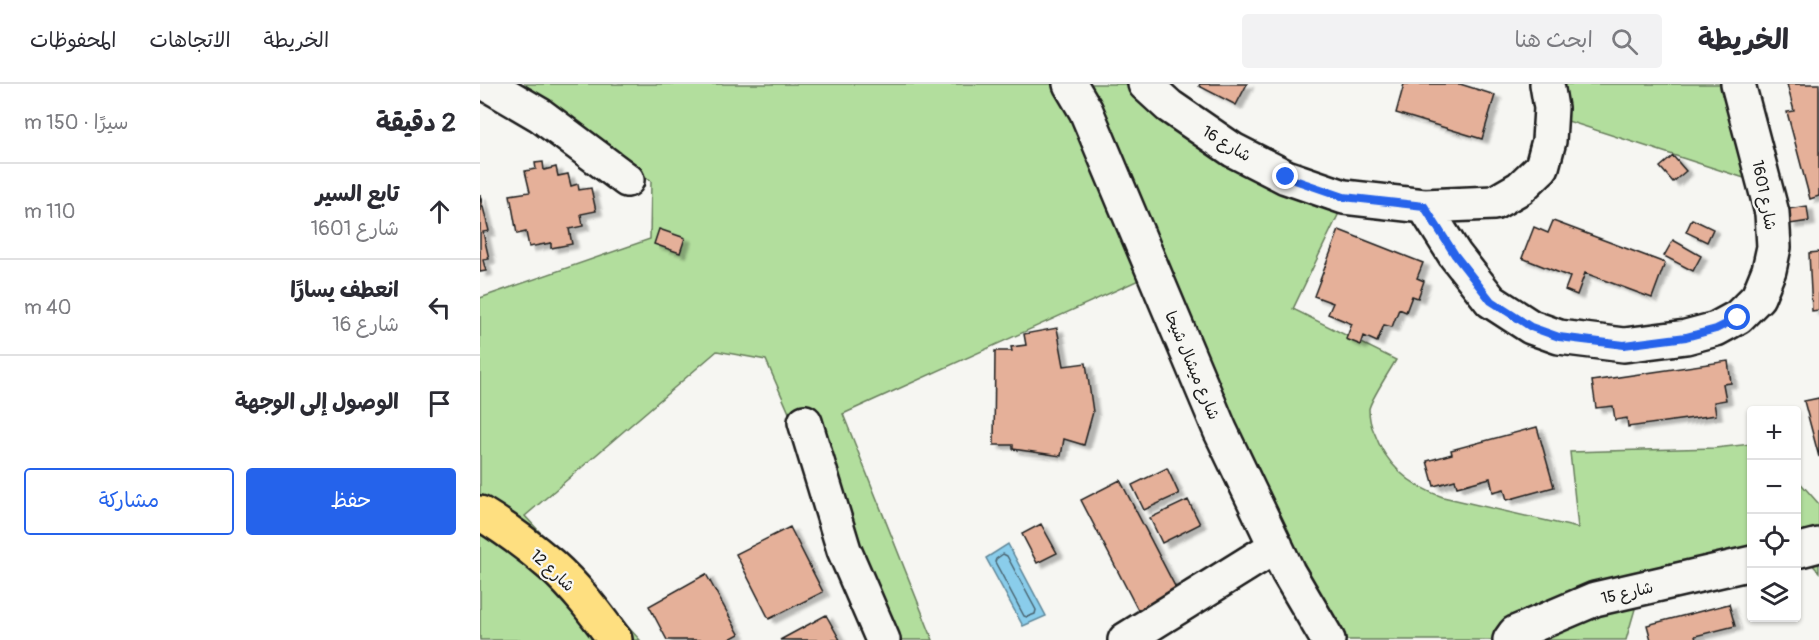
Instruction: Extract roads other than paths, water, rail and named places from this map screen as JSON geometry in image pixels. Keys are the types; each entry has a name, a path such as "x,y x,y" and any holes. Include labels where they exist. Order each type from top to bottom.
{"main road":[{"name":"شارع 12","path":"480,513 553,566 615,640"}],"street":[{"path":"487,84 540,115 627,180"},
{"name":"شارع ميشال شيحا","path":"1070,84 1086,111 1220,430 1288,572 1328,640"},
{"name":"شارع 16","path":"1145,84 1169,106 1233,150 1286,177 1344,197 1424,206 1494,202 1520,188 1542,167 1550,141 1551,108 1547,84"},
{"name":"شارع 1601","path":"1424,206 1455,255 1491,301 1531,327 1559,337 1624,345 1686,337 1716,329 1738,318 1758,297 1769,270 1774,247 1772,213 1738,84"},
{"path":"805,422 844,550 884,640"},
{"path":"1801,550 1819,545"},
{"path":"1125,640 1276,546"},
{"name":"شارع 15","path":"1510,640 1515,633 1595,599 1747,564"}],"water":[{"path":"1008,544 1046,616 1023,626 986,558"}]}
